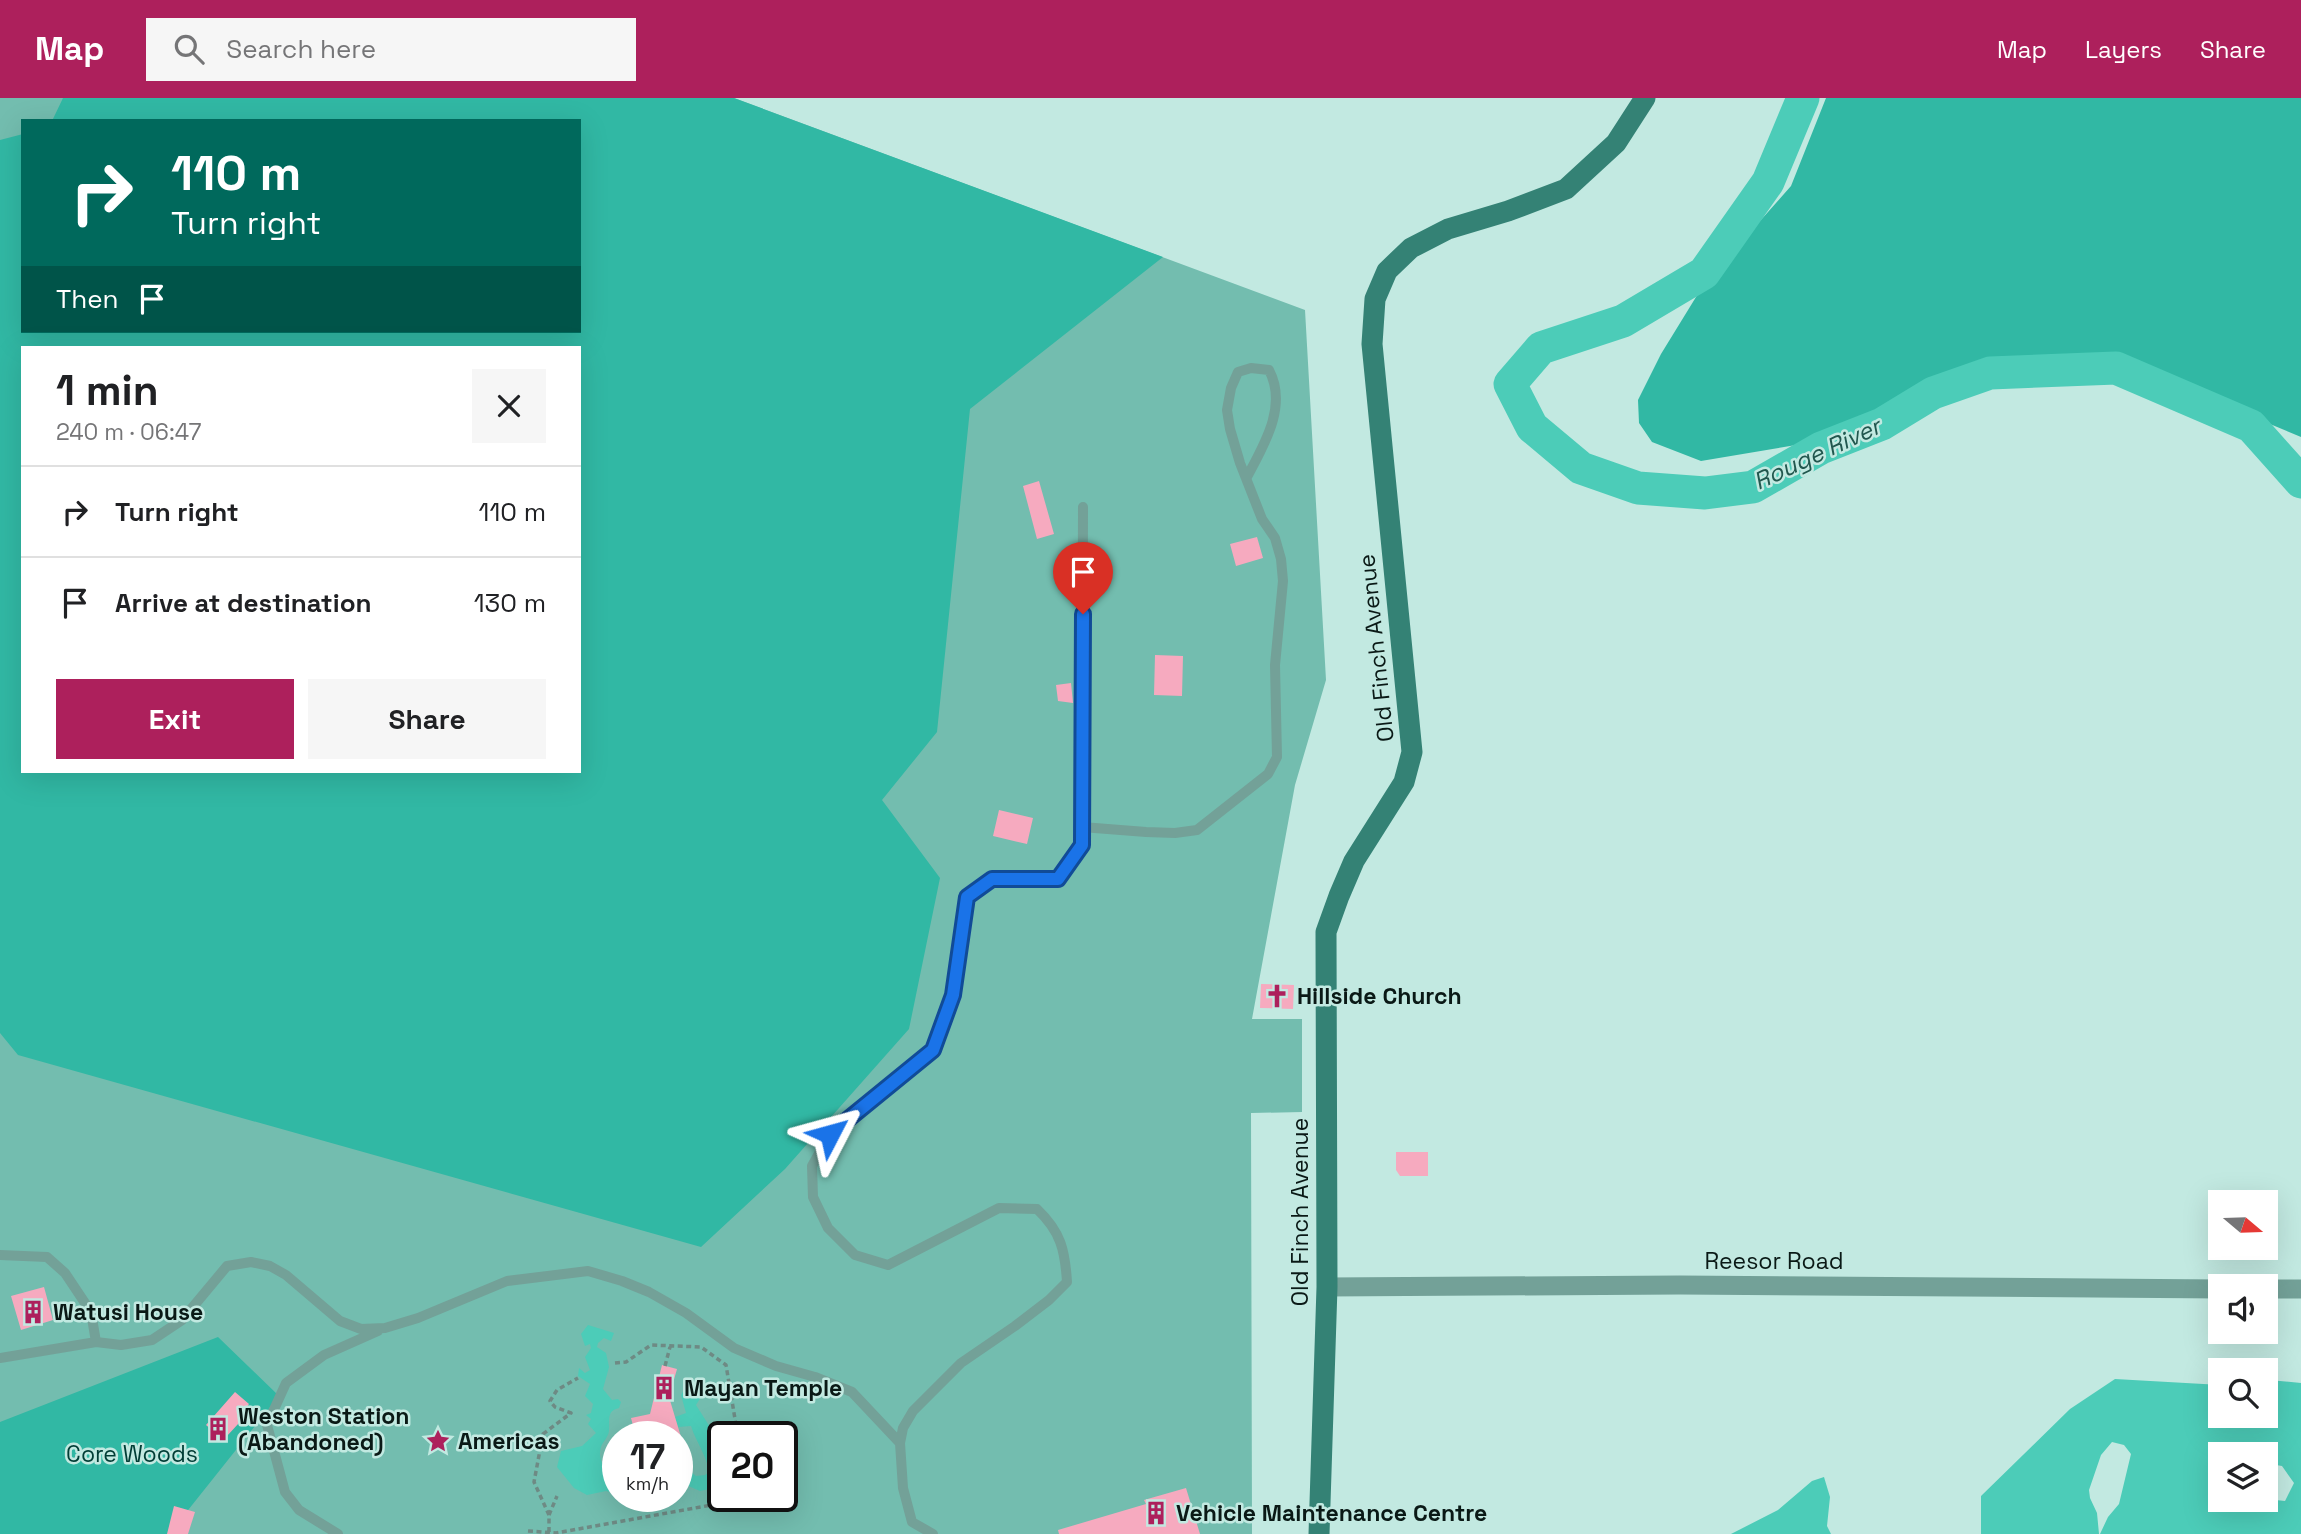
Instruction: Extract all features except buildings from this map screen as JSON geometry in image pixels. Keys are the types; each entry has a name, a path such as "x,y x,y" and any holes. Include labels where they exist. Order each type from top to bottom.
{"street":[{"name":"Old Finch Avenue","path":"1319,1534 1327,1287 1326,932 1354,862 1404,782 1412,752 1372,344 1375,299 1387,271 1411,248 1448,229 1508,211 1566,189 1616,143 1645,98"},
{"name":"Reesor Road","path":"1327,1287 1680,1284 2208,1289"},
{"path":"2278,1289 2301,1290"}],"lane":[{"path":"1082,827 1175,833 1197,830 1268,774 1278,757 1275,665 1283,581 1281,559 1275,538 1262,519 1247,477 1230,429 1227,410 1231,388 1238,372 1251,368 1269,370 1276,384 1275,416 1265,443 1247,477"},
{"path":"933,1534 912,1522 903,1488 900,1443 903,1428 913,1411 929,1398 961,1363 1015,1326 1049,1300 1067,1282 1065,1254 1053,1224 1037,1209 999,1208 888,1265 855,1255 828,1228 813,1197 812,1166 830,1134 933,1050 953,995 967,897 992,879 1058,879 1082,845 1083,507"},
{"path":"0,1255 47,1257 65,1273 91,1312 96,1342"},
{"path":"0,1358 96,1342 121,1345 152,1339 181,1320 227,1266 251,1262 271,1266 286,1275 340,1321 361,1329 385,1328"},
{"path":"338,1534 299,1510 285,1492 267,1425 286,1383 324,1355 385,1328 418,1318 507,1281 588,1271 649,1292 686,1313 734,1348 776,1366 815,1377 852,1392 900,1443"}],"path":[{"path":"615,1363 626,1362 651,1345 701,1347 726,1366 735,1421"},
{"path":"665,1366 670,1347"},
{"path":"549,1515 534,1482 542,1434 571,1413 555,1407 550,1401 557,1390 578,1378"},
{"path":"548,1532 549,1515 557,1496"},
{"path":"528,1531 556,1533 707,1506"}],"green space":[{"path":"0,98 734,98 1305,310 1326,680 1295,785 1252,1019 1302,1019 1302,1112 1251,1113 1252,1534 0,1534"},
{"path":"63,98 734,98 1163,257 970,409 937,732 882,800 940,878 909,1029 785,1169 701,1247 18,1055 0,1033 0,140 21,135 21,333 581,333 581,119 53,119"},
{"path":"1826,98 2301,98 2301,437 2111,358 2008,367 1796,445 1701,461 1652,442 1639,423 1638,400 1661,354 1704,284 1791,186"},
{"name":"Core Woods","path":"218,1337 279,1396 169,1534 0,1534 0,1422"}],"shaded area":[{"path":"588,1325 614,1333 611,1341 604,1338 597,1347 606,1353 609,1367 603,1389 612,1400 618,1399 621,1402 619,1408 610,1414 609,1421 602,1421 602,1492 587,1495 574,1488 557,1467 561,1451 582,1446 596,1433 588,1424 591,1419 586,1415 591,1413 593,1404 585,1396 590,1384 578,1376 579,1368 585,1373 590,1370 585,1357 591,1348 590,1344 585,1346 581,1334"},
{"path":"2115,1379 2208,1384 2208,1428 2278,1428 2278,1381 2301,1383 2301,1534 2100,1534 2108,1517 2119,1504 2131,1454 2124,1445 2112,1442 2101,1455 2089,1490 2097,1513 2099,1534 1981,1534 1981,1496 2070,1409"},
{"path":"698,1384 706,1389 696,1405 707,1422 707,1464 693,1431 693,1421 676,1421 675,1417 686,1413 681,1395 687,1385"},
{"path":"693,1474 707,1474 707,1489 700,1491 693,1488"},
{"path":"1824,1477 1830,1497 1827,1526 1831,1534 1731,1534 1778,1510 1812,1481"}],"waterway":[{"name":"Rouge River","path":"1803,98 1768,182 1704,273 1623,321 1541,348 1510,384 1532,427 1581,468 1638,488 1705,493 1753,487 1821,448 1882,424 1933,393 1990,373 2116,368 2251,426 2301,482"}],"place":[{"name":"Hillside Church","path":"1277,996"},
{"name":"Watusi House","path":"33,1312"},
{"name":"Mayan Temple","path":"664,1388"},
{"name":"Weston Station (Abandoned)","path":"218,1429"},
{"name":"Americas","path":"438,1441"},
{"name":"Vehicle Maintenance Centre","path":"1156,1513"}],"route":[{"path":"830,1134 933,1050 953,995 967,897 992,879 1058,879 1082,845 1083,614"}]}
